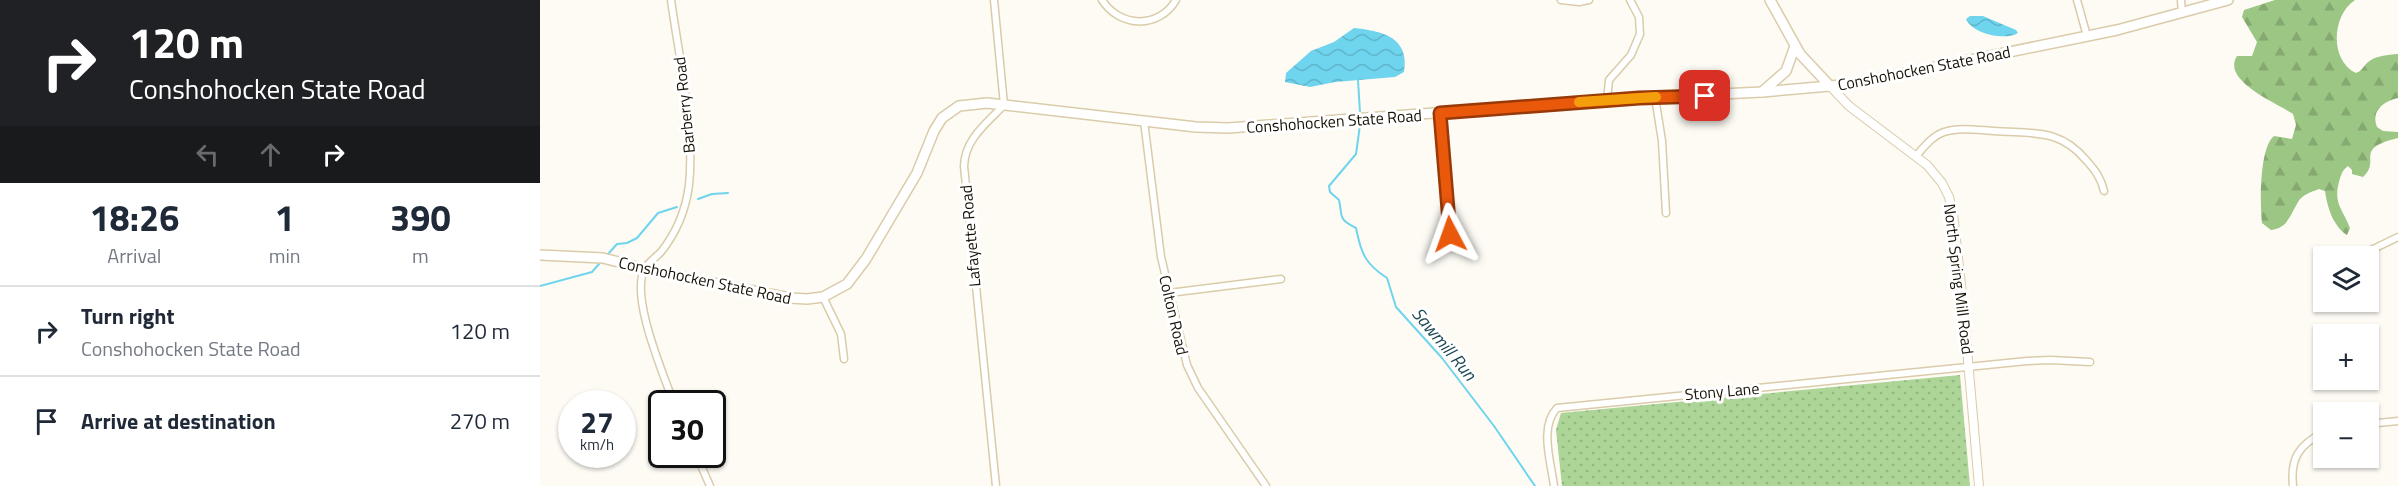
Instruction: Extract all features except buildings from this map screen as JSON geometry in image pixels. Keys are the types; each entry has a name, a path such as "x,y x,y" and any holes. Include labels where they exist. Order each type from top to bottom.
{"main road":[{"name":"North Spring Mill Road","path":"1770,0 1795,46 1809,65 1830,86"},
{"name":"Conshohocken State Road","path":"540,255 590,256 790,298 823,297 847,284 866,259 918,173 942,118 954,108 965,104 1004,105 1196,127 1228,128 1606,100 1762,92 1853,84 2087,36 2228,0"},
{"path":"1762,92 1786,71 1795,46"}],"street":[{"name":"Barberry Road","path":"645,269 673,233 682,213 689,182 689,132 671,0"},
{"path":"994,0 1004,105"},
{"path":"1102,0 1116,15 1125,20 1139,22 1151,21 1163,16 1176,0"},
{"path":"1561,0 1579,2 1589,0"},
{"path":"1606,100 1609,80 1631,55 1640,34 1639,17 1630,0"},
{"path":"2077,0 2087,36"},
{"path":"2181,0 2182,13"},
{"name":"North Spring Mill Road","path":"1830,86 1849,106 1916,156 1937,177 1952,205 1979,486"},
{"path":"1655,97 1662,141 1666,213"},
{"name":"Lafayette Road","path":"996,486 964,166 965,152 969,142 1004,105"},
{"path":"1440,113 1450,231 1448,242"},
{"name":"Colton Road","path":"1144,121 1157,237 1182,352 1191,377 1266,486"},
{"path":"1916,156 1932,139 1950,131 2046,134 2063,139 2076,148 2097,172 2104,191"},
{"path":"2379,246 2398,237"},
{"path":"645,269 642,291 646,322 669,390"},
{"path":"1169,293 1281,279"},
{"path":"823,297 841,334 844,359"},
{"path":"1969,368 2051,360 2090,362"},
{"name":"Stony Lane","path":"1554,486 1547,429 1550,416 1557,408 1969,368"},
{"path":"2379,423 2398,421"},
{"path":"2293,486 2291,472 2294,458 2313,438"},
{"path":"702,468 710,486"}],"green space":[{"path":"2275,0 2355,0 2342,16 2337,37 2341,58 2347,67 2356,73 2374,58 2398,54 2398,98 2379,108 2375,116 2377,127 2383,131 2398,132 2398,138 2376,146 2370,155 2368,171 2363,177 2352,174 2348,166 2344,169 2337,196 2350,228 2347,235 2334,221 2325,191 2319,189 2302,197 2281,227 2271,230 2262,223 2263,164 2269,142 2274,136 2292,139 2296,125 2293,114 2243,82 2234,65 2237,56 2252,56 2257,42 2242,17 2244,10"},
{"path":"1960,375 1970,486 1562,486 1556,430 1561,413"}],"water":[{"path":"1970,16 1983,16 2016,30 2018,33 2006,36 1990,35 1969,24 1966,19"},
{"path":"1354,28 1384,34 1398,43 1405,60 1404,72 1395,77 1335,82 1310,87 1285,82 1286,73 1311,51 1334,42"}],"waterway":[{"name":"Sawmill Run","path":"1358,80 1360,113"},
{"name":"Sawmill Run","path":"1360,125 1356,154 1329,186 1330,192 1339,200 1342,217 1356,228 1362,251 1369,263 1387,278 1396,307 1442,358 1494,426 1535,486"},
{"path":"698,199 712,194 728,193"},
{"path":"609,253 617,244 627,243 637,238 658,213 677,207"},
{"path":"540,286 592,272 599,264"}],"slow traffic":[{"path":"1579,102 1656,97"}],"route":[{"path":"1450,234 1440,113 1639,98 1705,96"}]}
